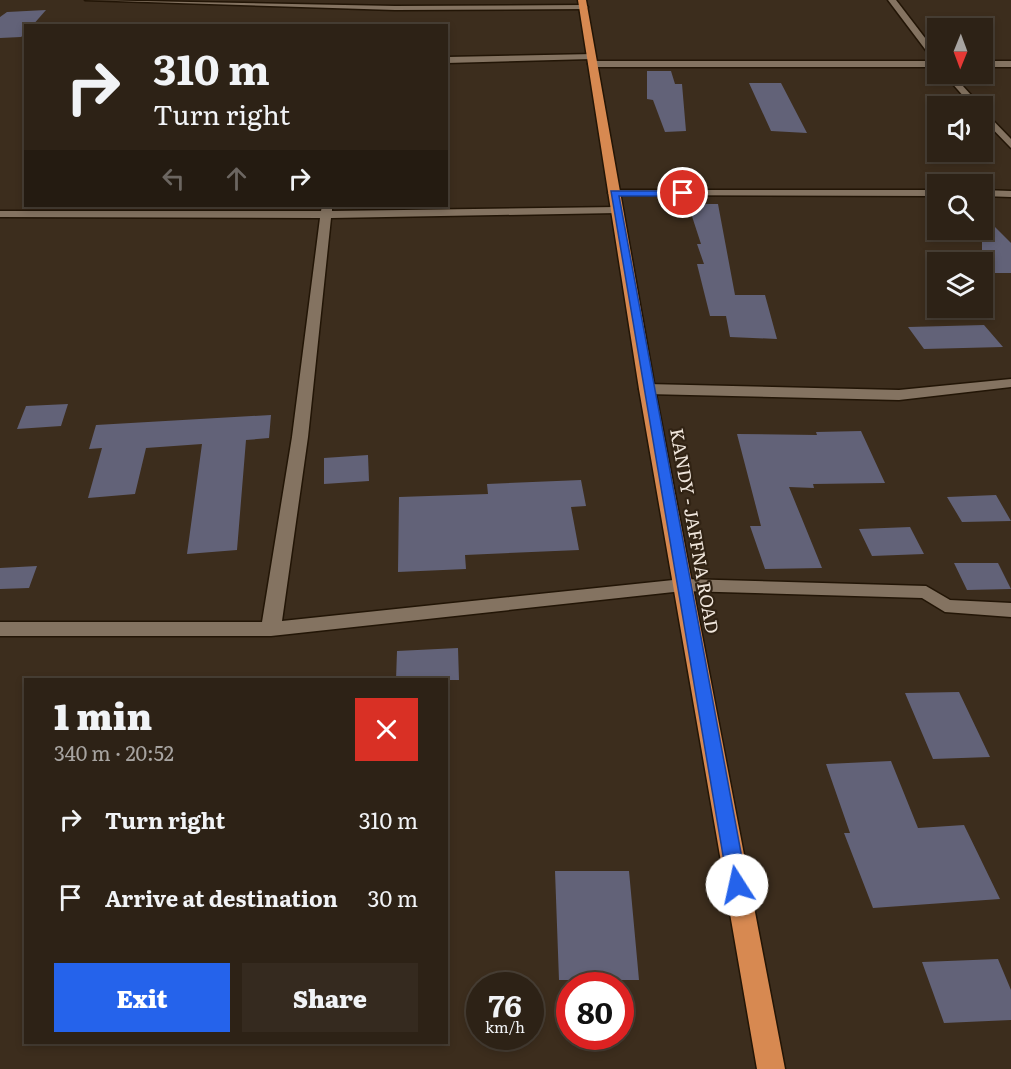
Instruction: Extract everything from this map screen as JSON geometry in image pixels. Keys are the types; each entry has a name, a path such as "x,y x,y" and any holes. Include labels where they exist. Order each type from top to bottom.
{"highway":[{"name":"KANDY - JAFFNA ROAD","path":"583,4 647,389 771,1069"}],"street":[{"path":"0,0 14,0"},
{"path":"89,0 583,4"},
{"path":"892,0 927,47"},
{"path":"448,60 927,62"},
{"path":"993,64 1011,64"},
{"path":"957,84 968,96"},
{"path":"993,125 1011,145"},
{"path":"448,206 927,193"},
{"path":"993,194 1011,194"},
{"path":"0,214 422,207"},
{"path":"271,629 300,437 326,210"},
{"path":"647,389 899,395 1011,383"},
{"path":"0,629 271,629 683,585 926,592 945,606 1011,610"}],"building":[{"path":"46,10 34,24 24,24 24,35 21,37 0,38 0,17 7,12"},
{"path":"647,71 671,71 675,84 682,84 686,131 665,132 653,100 647,99"},
{"path":"749,83 781,83 807,133 771,131"},
{"path":"688,204 718,204 735,295 765,295 777,339 730,337 726,316 710,316 697,264 704,264 697,244 701,244"},
{"path":"993,225 1011,243 1011,273 994,273 993,252 982,252 982,240 993,240"},
{"path":"984,325 1003,347 924,349 908,327"},
{"path":"68,404 61,426 17,429 26,406"},
{"path":"271,415 269,438 246,440 237,550 187,554 202,444 146,448 135,494 88,498 102,448 89,449 96,425"},
{"path":"861,431 885,483 813,484 814,488 789,487 822,568 765,569 750,526 761,526 737,434 817,435 816,432"},
{"path":"368,455 369,481 324,484 324,458"},
{"path":"581,480 586,506 571,507 579,550 465,555 466,569 398,572 399,497 488,494 487,484"},
{"path":"996,495 1011,521 962,522 947,497"},
{"path":"910,527 924,554 872,556 859,529"},
{"path":"954,563 998,563 1011,589 967,590"},
{"path":"37,566 29,588 0,589 0,568"},
{"path":"458,648 459,680 396,678 397,651"},
{"path":"959,692 990,757 933,759 905,693"},
{"path":"891,761 918,828 964,825 1000,899 873,908 844,833 850,833 826,764"},
{"path":"555,871 629,871 639,980 634,980 634,972 559,972"},
{"path":"998,959 1011,990 1011,1020 944,1023 922,962"}],"route":[{"path":"683,193 614,193 647,389 737,885"}]}
